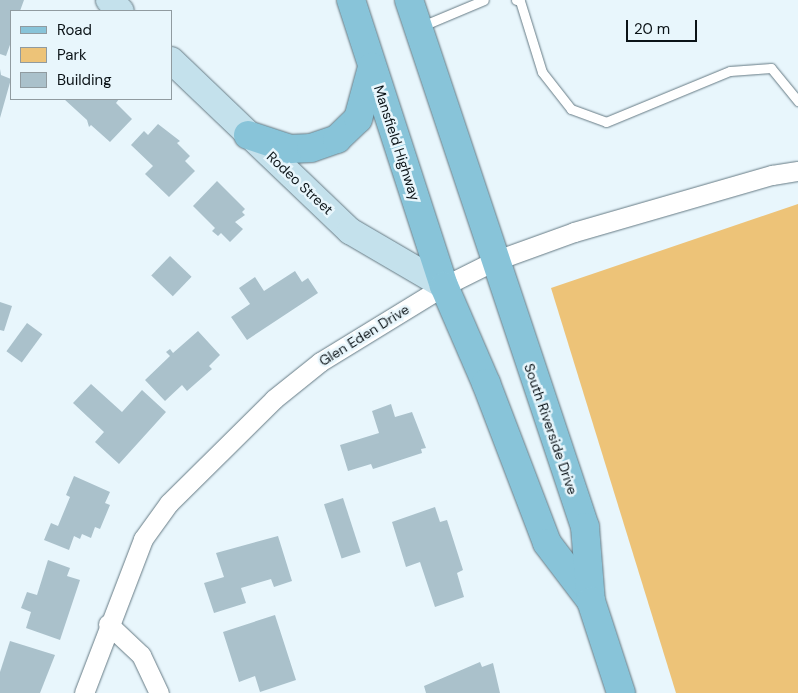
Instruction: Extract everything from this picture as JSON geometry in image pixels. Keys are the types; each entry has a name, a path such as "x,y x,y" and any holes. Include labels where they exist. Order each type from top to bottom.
{"main road":[{"name":"Mansfield Highway","path":"351,0 444,286"},
{"path":"408,0 494,261"},
{"path":"248,135 290,149 311,148 337,140 358,119 372,67"},
{"name":"South Riverside Drive","path":"494,261 585,527 591,601 620,693"},
{"name":"South Riverside Drive","path":"444,286 486,383 547,543 591,601"}],"street":[{"path":"109,0 120,10"},
{"name":"Rodeo Street","path":"172,61 350,231 444,286"},
{"name":"Glen Eden Drive","path":"84,693 108,624 143,539 169,503 274,399 312,368 444,286 494,261 574,232 772,175 798,171"},
{"path":"108,624 141,655 160,693"}],"lane":[{"path":"418,28 484,0"},
{"path":"516,0 520,1 542,72 571,109 606,122 730,71 771,68 798,101"}],"green space":[{"path":"798,204 798,693 676,693 551,288"}],"building":[{"path":"0,0 24,0 20,10 10,10 10,45 6,56 0,54"},
{"path":"0,69 1,75 10,79 10,83 0,118"},
{"path":"65,100 118,100 116,103 132,119 110,142 91,125 89,127 87,120"},
{"path":"158,124 180,141 177,143 190,156 185,161 195,171 169,197 145,174 153,166 131,145 144,131 148,135"},
{"path":"217,181 245,209 242,212 245,215 235,222 243,229 230,242 221,233 218,236 212,231 215,228 193,206"},
{"path":"170,256 192,277 173,296 151,275"},
{"path":"295,271 302,282 308,278 318,293 247,340 231,317 250,304 239,288 255,277 264,291"},
{"path":"0,302 12,306 4,331 0,330"},
{"path":"27,323 42,334 22,362 6,351"},
{"path":"198,331 220,355 209,366 212,369 187,391 182,385 165,401 145,380 170,356 166,352 170,349 173,353"},
{"path":"91,384 122,412 142,390 166,412 119,464 95,442 104,432 73,403"},
{"path":"391,404 395,417 412,412 426,448 421,449 422,453 373,469 371,464 348,471 340,445 379,433 372,411"},
{"path":"74,476 110,492 105,503 110,505 100,529 95,527 91,538 82,534 80,539 74,536 69,550 44,540 51,523 58,526 70,497 66,495"},
{"path":"343,498 361,552 342,558 324,504"},
{"path":"435,507 440,522 447,520 463,570 457,573 464,597 435,607 420,562 406,567 392,522"},
{"path":"278,536 292,581 274,587 271,579 241,588 246,603 214,613 204,583 224,577 216,553"},
{"path":"48,560 70,568 67,576 80,580 60,640 26,628 31,612 21,608 27,592 37,595"},
{"path":"275,615 296,680 260,692 255,676 239,682 223,632"},
{"path":"10,641 55,655 40,693 0,693 0,672"},
{"path":"480,662 482,667 493,663 500,693 426,693 424,686"}]}
